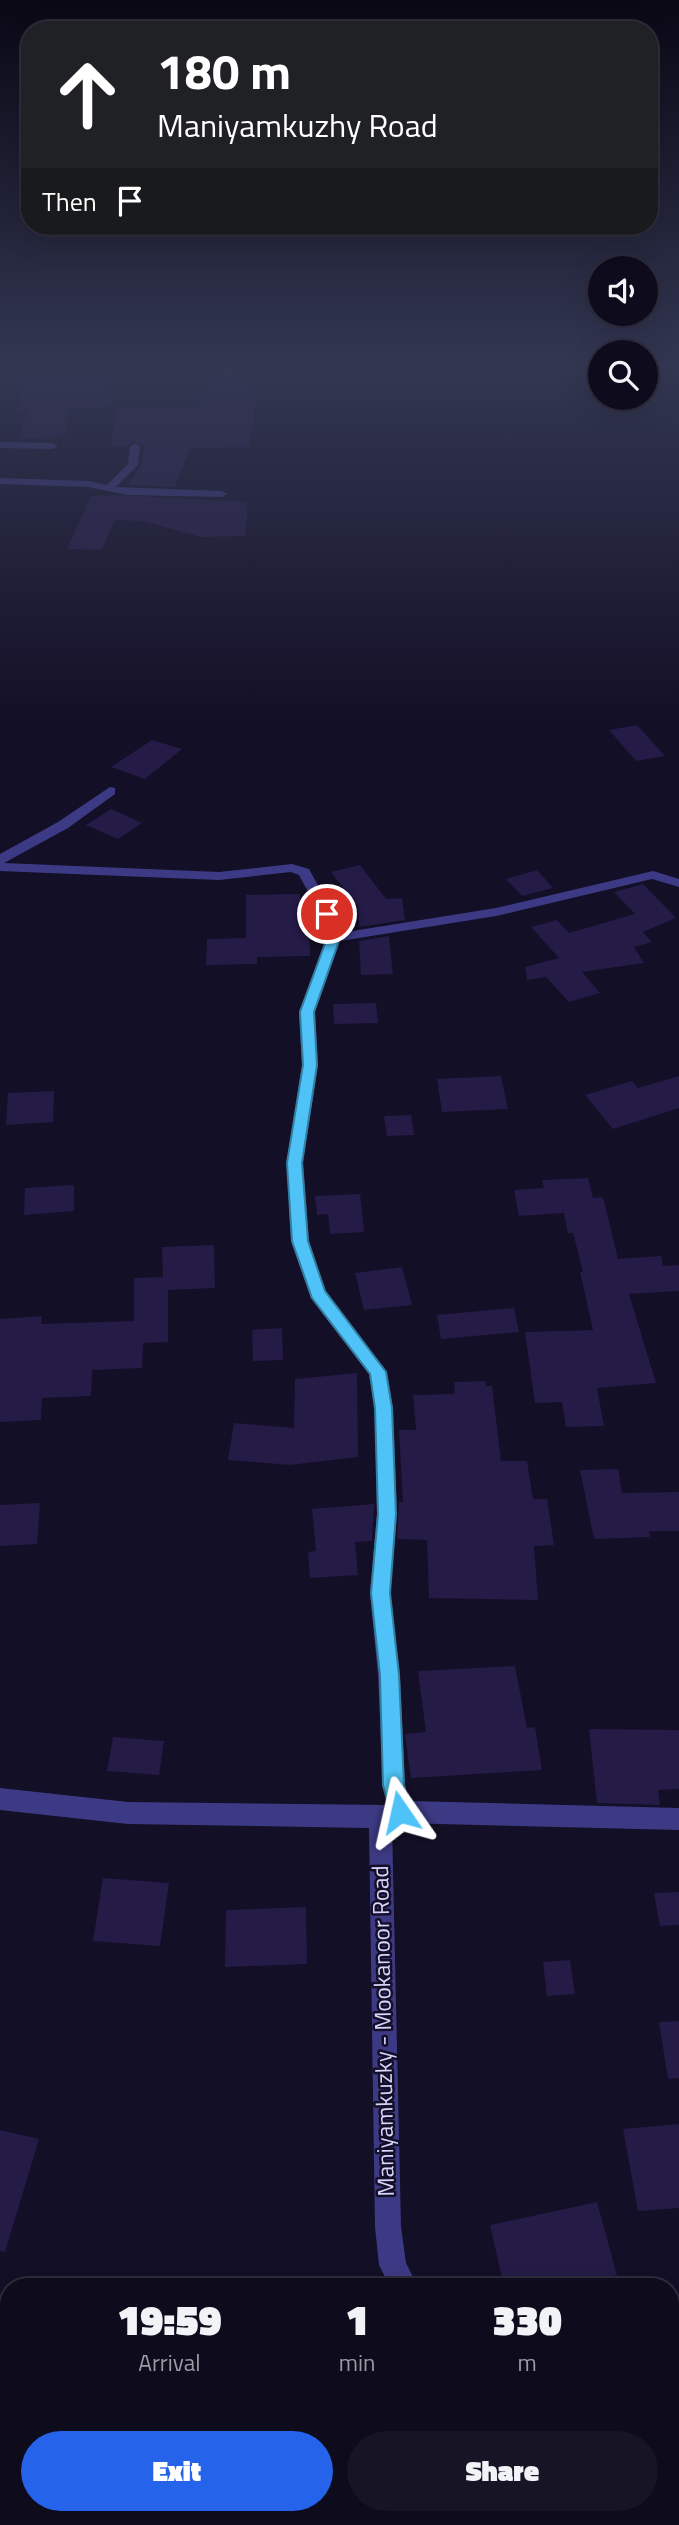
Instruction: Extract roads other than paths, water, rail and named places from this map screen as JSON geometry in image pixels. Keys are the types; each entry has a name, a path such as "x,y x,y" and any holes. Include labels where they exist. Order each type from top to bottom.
{"street":[{"path":"52,484 110,487 127,492 222,494"},
{"path":"110,487 113,484"},
{"path":"0,860 64,825 110,791"},
{"path":"0,867 219,876 292,868 304,872 327,914 334,938 496,912 653,874 679,883"},
{"name":"Maniyamkuzky - Mookanoor Road","path":"334,938 307,1012 310,1065 295,1163 300,1241 317,1293 378,1372 384,1408 387,1514 380,1593 390,1675 394,1785 390,1814 388,2227 393,2265 400,2278"},
{"path":"0,1799 128,1813 679,1819"}]}
